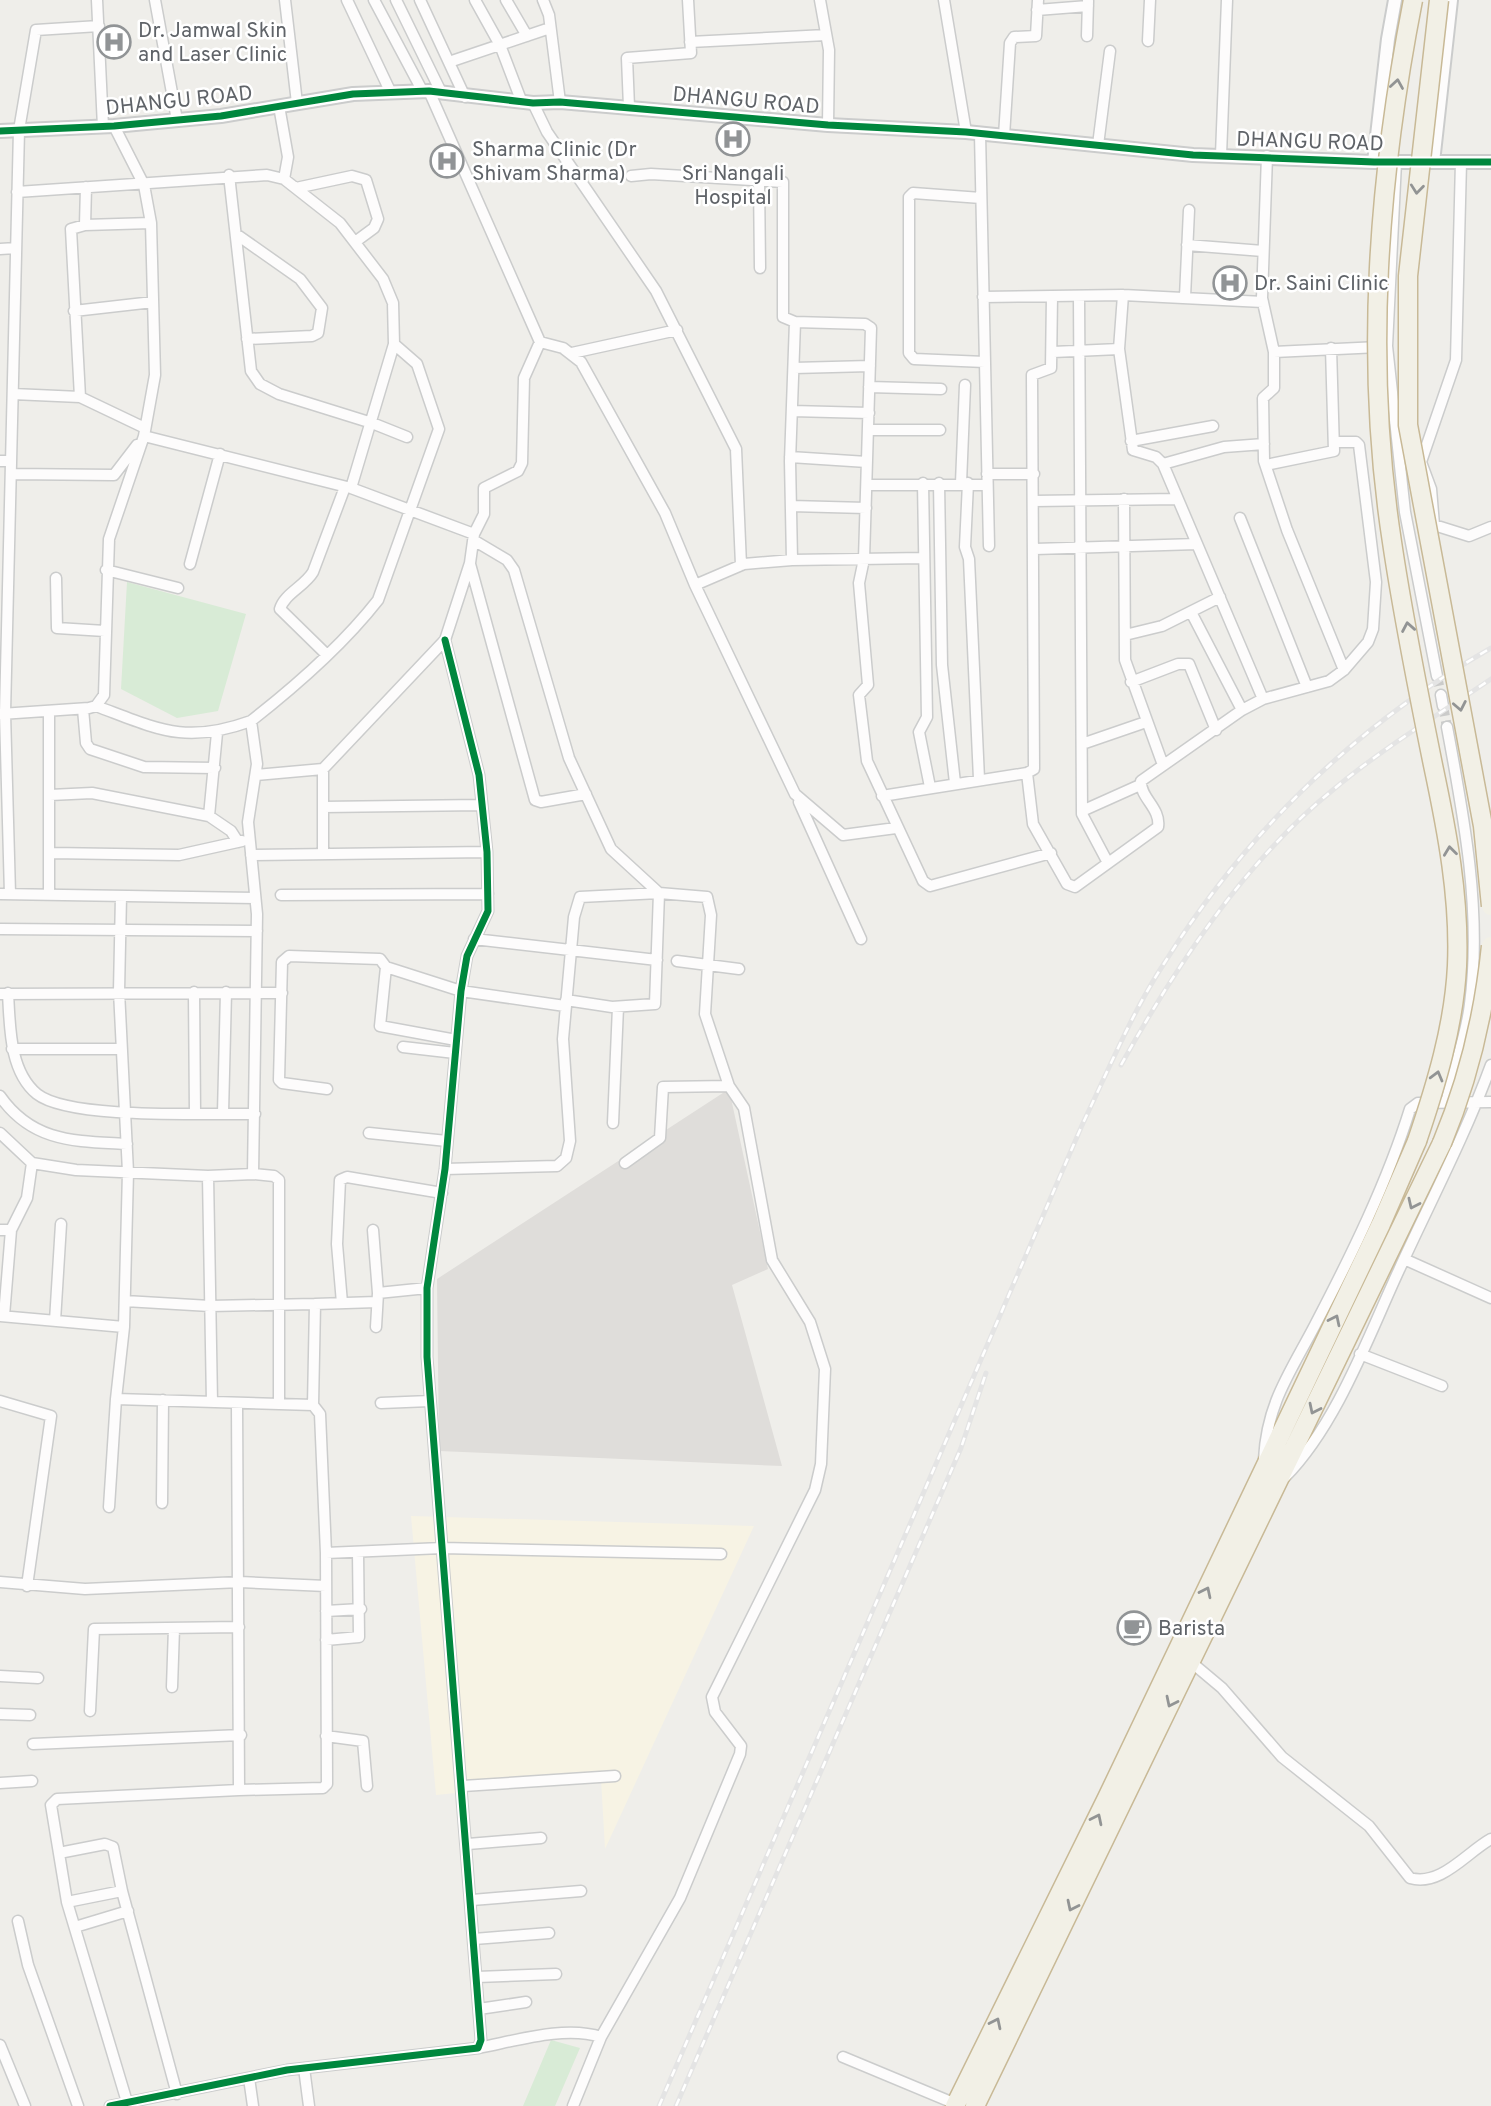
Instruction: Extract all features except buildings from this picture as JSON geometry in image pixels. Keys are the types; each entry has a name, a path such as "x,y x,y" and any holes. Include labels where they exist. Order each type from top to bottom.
{"highway":[{"path":"1439,0 1408,276 1408,425 1483,827 1491,906"},
{"path":"975,2106 983,2070 1381,1224 1417,1141 1431,1100 1450,1019 1457,967 1457,928 1448,833 1392,541 1377,362 1377,262 1399,1"},
{"path":"956,2105 983,2070 1191,1662 1442,1143 1474,1054 1491,946"}],"street":[{"path":"96,706 104,695 109,539 144,432 155,375 151,223 144,185 108,126 97,0"},
{"path":"155,0 177,120"},
{"path":"285,0 297,103"},
{"path":"347,0 391,93"},
{"path":"374,0 431,92"},
{"path":"396,0 431,92 540,342 572,353 581,362 665,513 695,585 861,939"},
{"path":"420,0 465,97"},
{"path":"475,0 527,102 656,291 736,449 741,565"},
{"path":"506,0 527,36"},
{"path":"543,0 561,102"},
{"path":"629,107 627,58 688,55 688,0"},
{"path":"820,0 829,50 828,125"},
{"path":"944,0 966,132"},
{"path":"1148,41 1150,0"},
{"path":"1222,155 1227,0"},
{"path":"1433,162 1451,0"},
{"path":"1374,162 1399,1"},
{"path":"1004,136 1010,43 1014,37 1036,36 1037,5 1088,3 1087,36"},
{"path":"99,26 36,30 19,130 11,474 4,607 5,894 255,898"},
{"path":"449,62 550,28"},
{"path":"690,43 826,35"},
{"path":"1098,145 1110,51"},
{"name":"DHANGU ROAD","path":"0,131 177,120 353,94 431,92 465,97 629,107 828,125 966,132 1222,155 1374,162 1491,162"},
{"path":"279,106 288,156 284,178"},
{"path":"980,134 989,546"},
{"path":"1267,156 1264,302 1274,352 1274,390 1263,398 1266,465 1287,530 1344,670"},
{"path":"1396,162 1387,346 1405,512 1437,676"},
{"path":"1461,162 1456,360 1421,462 1432,489 1434,525 1469,536 1491,527"},
{"path":"631,176 651,174 783,182 783,317 794,322 868,325 871,328 864,559 859,583 868,685 859,695 865,757 896,828 923,881 930,886 1051,853"},
{"path":"18,192 144,185 229,175 277,176 284,178 331,214 390,291 394,344 372,423 309,580 280,605 281,612 327,655"},
{"path":"229,175 251,371 268,389 407,437"},
{"path":"296,188 352,176 366,180 378,219 374,228 355,242"},
{"path":"759,180 760,268"},
{"path":"85,225 86,187"},
{"path":"981,198 913,193 909,197 909,353 914,359 985,362"},
{"path":"1185,298 1189,210"},
{"path":"80,397 69,232 85,225 151,223"},
{"path":"236,234 300,279 322,308 318,333 313,336 247,339"},
{"path":"1187,244 1263,251"},
{"path":"0,249 16,248"},
{"path":"983,296 1123,295 1264,302"},
{"path":"1123,295 1119,349 1134,452 1156,457 1163,464 1263,699"},
{"path":"882,796 1027,773 1034,766 1035,549 1032,375 1050,369 1053,352 1052,296"},
{"path":"1079,296 1078,499 1082,811 1108,863"},
{"path":"74,311 153,302"},
{"path":"792,560 790,457 794,322"},
{"path":"572,353 677,330"},
{"path":"256,775 323,769 445,640 484,514 484,488 517,471 522,463 524,378 540,342"},
{"path":"3,713 96,706 158,729 181,733 218,733 251,721 291,690 378,600 437,435 439,422 416,364 394,344"},
{"path":"1274,352 1387,346"},
{"path":"1266,465 1334,451 1331,348"},
{"path":"1053,352 1119,349"},
{"path":"794,368 870,366"},
{"path":"965,385 965,547 969,559 979,779"},
{"path":"869,387 941,389"},
{"path":"13,394 80,397 144,432 348,487 475,537 507,560 514,570 565,749 611,849 659,893 655,1004 618,1007 461,991 386,967 380,958 289,956 282,962 279,1080 282,1083 327,1089"},
{"path":"792,411 869,413"},
{"path":"1131,441 1213,426"},
{"path":"868,430 940,430"},
{"path":"11,474 114,475 144,432"},
{"path":"1082,811 1140,785 1163,765 1242,710 1263,699 1329,681 1344,670 1370,638 1376,582 1359,445 1356,442 1335,442"},
{"path":"1163,464 1224,447 1264,444"},
{"path":"190,564 220,454"},
{"path":"790,457 867,462"},
{"path":"0,461 11,461"},
{"path":"866,485 964,483 1034,474"},
{"path":"939,483 942,665 955,783"},
{"path":"922,484 927,717 919,732 930,787"},
{"path":"1124,499 1125,660 1130,682 1163,765"},
{"path":"1034,500 1178,499"},
{"path":"791,506 866,508"},
{"path":"1240,518 1307,687"},
{"path":"1035,549 1197,544"},
{"path":"695,585 741,565 792,560 924,558"},
{"path":"470,563 535,800 541,802 586,794"},
{"path":"106,570 178,588"},
{"path":"56,578 57,628 105,631"},
{"path":"1125,635 1162,626 1220,597"},
{"path":"1191,612 1242,710"},
{"path":"445,640 480,775 488,894 487,918 474,939 461,991 445,1169 427,1288 430,1401 468,1844 481,2040 478,2048"},
{"path":"1130,682 1178,664 1189,664 1216,730"},
{"path":"83,709 86,743 90,749 144,768 215,768"},
{"path":"49,711 49,895"},
{"path":"251,721 256,775 248,822 257,931 253,1174"},
{"path":"1082,744 1146,722"},
{"path":"1446,1103 1470,1004 1472,950 1471,897 1462,810 1447,727"},
{"path":"209,816 218,733"},
{"path":"323,769 323,852"},
{"path":"1027,773 1033,824 1072,888 1158,827 1157,812 1140,785"},
{"path":"50,795 92,793 209,816 232,831 238,842"},
{"path":"795,794 843,835 896,828"},
{"path":"323,807 481,805"},
{"path":"51,853 178,855 250,839"},
{"path":"251,855 487,852"},
{"path":"445,1169 545,1167 563,1163 570,1141 564,1039 566,1003 574,917 580,897 659,893 707,897 711,915 706,1022 729,1086 744,1108 772,1260 810,1322 823,1358 826,1385 821,1464 816,1490 712,1697 715,1712 741,1746 740,1754 680,1898 601,2037 573,2106"},
{"path":"281,895 488,894"},
{"path":"109,1507 124,1328 128,1172 119,991 121,896"},
{"path":"0,929 257,931"},
{"path":"474,939 657,960"},
{"path":"677,961 739,969"},
{"path":"386,967 380,1026 456,1040"},
{"path":"255,1114 70,1107 42,1097 30,1085 12,1049 4,994 119,991 282,993"},
{"path":"194,992 195,1113"},
{"path":"223,1113 226,992"},
{"path":"613,1123 618,1007"},
{"path":"403,1047 455,1053"},
{"path":"12,1049 121,1049"},
{"path":"1275,1487 1298,1464 1326,1422 1416,1239 1491,1065"},
{"path":"625,1163 660,1140 663,1087 729,1086"},
{"path":"0,1096 25,1124 57,1139 127,1144"},
{"path":"1264,1470 1266,1428 1281,1385 1315,1326 1388,1172 1410,1109 1418,1103 1491,1102"},
{"path":"0,1133 32,1163 76,1170 208,1176 253,1174 274,1176 279,1180 279,1404"},
{"path":"369,1133 447,1141"},
{"path":"32,1163 27,1198 11,1230 2,1316 124,1328"},
{"path":"208,1176 212,1402"},
{"path":"342,1303 337,1244 341,1180 346,1177 442,1192"},
{"path":"55,1321 61,1224"},
{"path":"0,1230 11,1230"},
{"path":"373,1230 376,1328"},
{"path":"1404,1259 1491,1298"},
{"path":"125,1301 210,1306 342,1303 427,1288"},
{"path":"127,2102 67,1902 51,1811 57,1799 325,1787 326,1553 320,1414 313,1405 315,1304"},
{"path":"1360,1354 1442,1386"},
{"path":"116,1399 313,1405"},
{"path":"162,1503 163,1400"},
{"path":"0,1401 51,1416 27,1586"},
{"path":"381,1403 430,1401"},
{"path":"237,1403 241,1735 239,1790"},
{"path":"326,1553 442,1548 721,1553"},
{"path":"326,1640 358,1639 361,1609 358,1552"},
{"path":"0,1582 85,1589 240,1582 326,1586"},
{"path":"326,1611 361,1609"},
{"path":"173,1687 174,1628"},
{"path":"90,1711 92,1630 239,1628"},
{"path":"1191,1662 1222,1688 1282,1757 1374,1831 1410,1878 1422,1880 1436,1876 1491,1839"},
{"path":"0,1676 38,1678"},
{"path":"0,1714 30,1715"},
{"path":"33,1744 241,1735"},
{"path":"327,1737 363,1741 368,1786"},
{"path":"463,1786 615,1776"},
{"path":"0,1783 32,1781"},
{"path":"468,1844 541,1838"},
{"path":"59,1853 111,1844 177,2094"},
{"path":"67,1902 122,1891"},
{"path":"472,1900 581,1891"},
{"path":"75,1927 128,1911"},
{"path":"18,1921 28,1965 78,2106"},
{"path":"474,1939 549,1933"},
{"path":"477,1977 556,1974"},
{"path":"479,2009 526,2002"},
{"path":"110,2106 304,2068 478,2048 528,2038 588,2033 601,2037"},
{"path":"0,2045 25,2106"},
{"path":"843,2057 956,2105"},
{"path":"304,2068 309,2106"},
{"path":"249,2078 253,2106"}],"shaded area":[{"path":"729,1089 768,1269 732,1285 782,1466 439,1451 437,1279"},
{"path":"411,1516 754,1526 605,1849 601,1779 436,1795"}],"green space":[{"path":"127,582 246,614 218,711 177,718 121,689"},
{"path":"551,2040 580,2048 555,2106 523,2106"}],"tunnel":[{"path":"1437,676 1441,695"},
{"path":"1443,706 1447,727"}],"railway":[{"path":"659,2106 1083,1123 1121,1041 1153,981 1197,914 1232,868 1308,785 1395,711 1491,648"},
{"path":"1121,1065 1189,953 1242,882 1271,849 1302,817 1353,774 1491,679"},
{"path":"676,2106 961,1448 986,1373"}],"cycle path":[{"path":"0,131 114,126 221,116 353,94 429,91 533,103 560,102 828,125 966,132 1193,155 1374,162 1491,162"},
{"path":"110,2106 287,2070 478,2048 481,2040 427,1357 427,1288 445,1169 461,991 467,956 488,911 487,852 479,775 445,640"}],"place":[{"name":"Dr. Jamwal Skin and Laser Clinic","path":"114,42"},
{"name":"Sri Nangali Hospital","path":"733,139"},
{"name":"Sharma Clinic (Dr Shivam Sharma)","path":"447,161"},
{"name":"Dr. Saini Clinic","path":"1230,283"},
{"name":"Barista","path":"1134,1628"}]}
